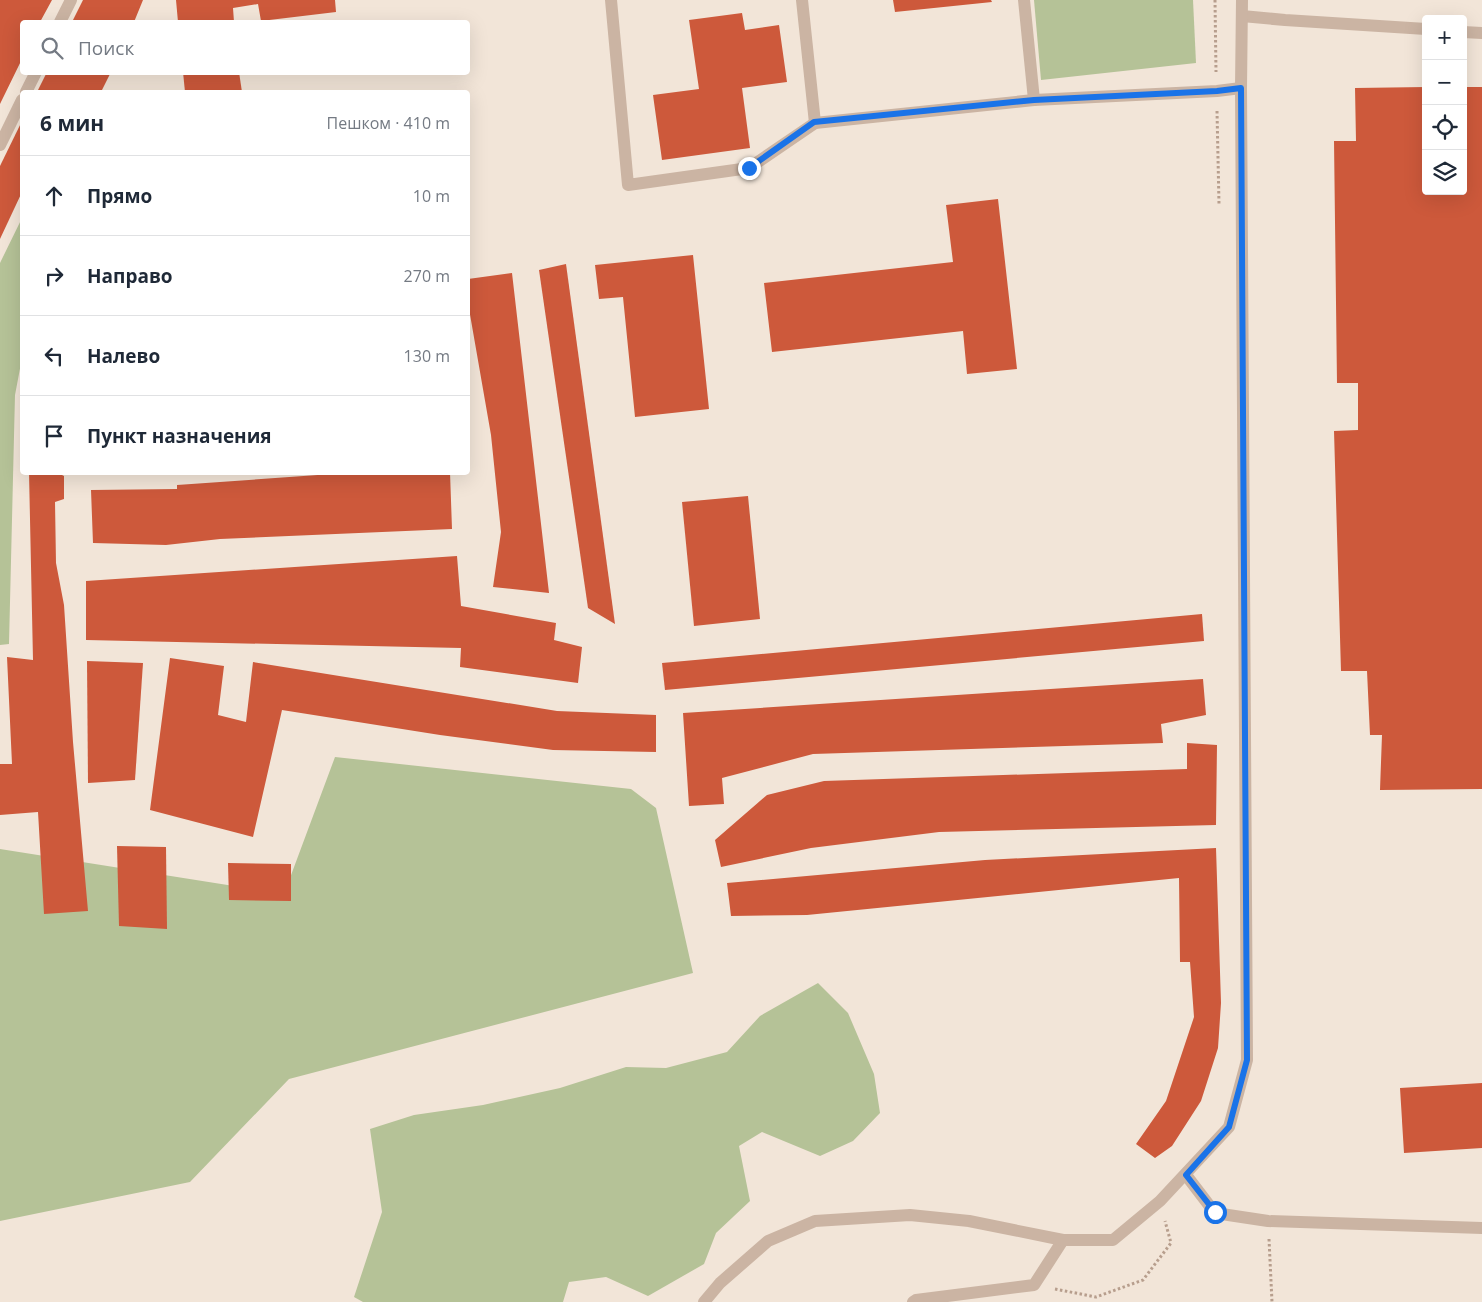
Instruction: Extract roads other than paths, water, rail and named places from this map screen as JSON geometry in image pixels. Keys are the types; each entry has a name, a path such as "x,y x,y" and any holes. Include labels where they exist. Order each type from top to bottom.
{"street":[{"path":"61,20 71,0"},
{"path":"611,0 628,185 749,168 814,122 1034,100 1217,91 1241,88"},
{"path":"802,0 814,122"},
{"path":"1024,0 1034,100"},
{"path":"704,1302 720,1283 768,1240 815,1221 910,1215 969,1221 1063,1240 1113,1240 1160,1201 1229,1127 1247,1060 1242,0"},
{"path":"1242,16 1422,29"},
{"path":"1467,32 1482,33"},
{"path":"27,90 34,75"},
{"path":"0,145 20,104"},
{"path":"1186,1175 1215,1212 1268,1221 1482,1228"},
{"path":"913,1302 916,1300 1034,1285 1063,1240"}]}
